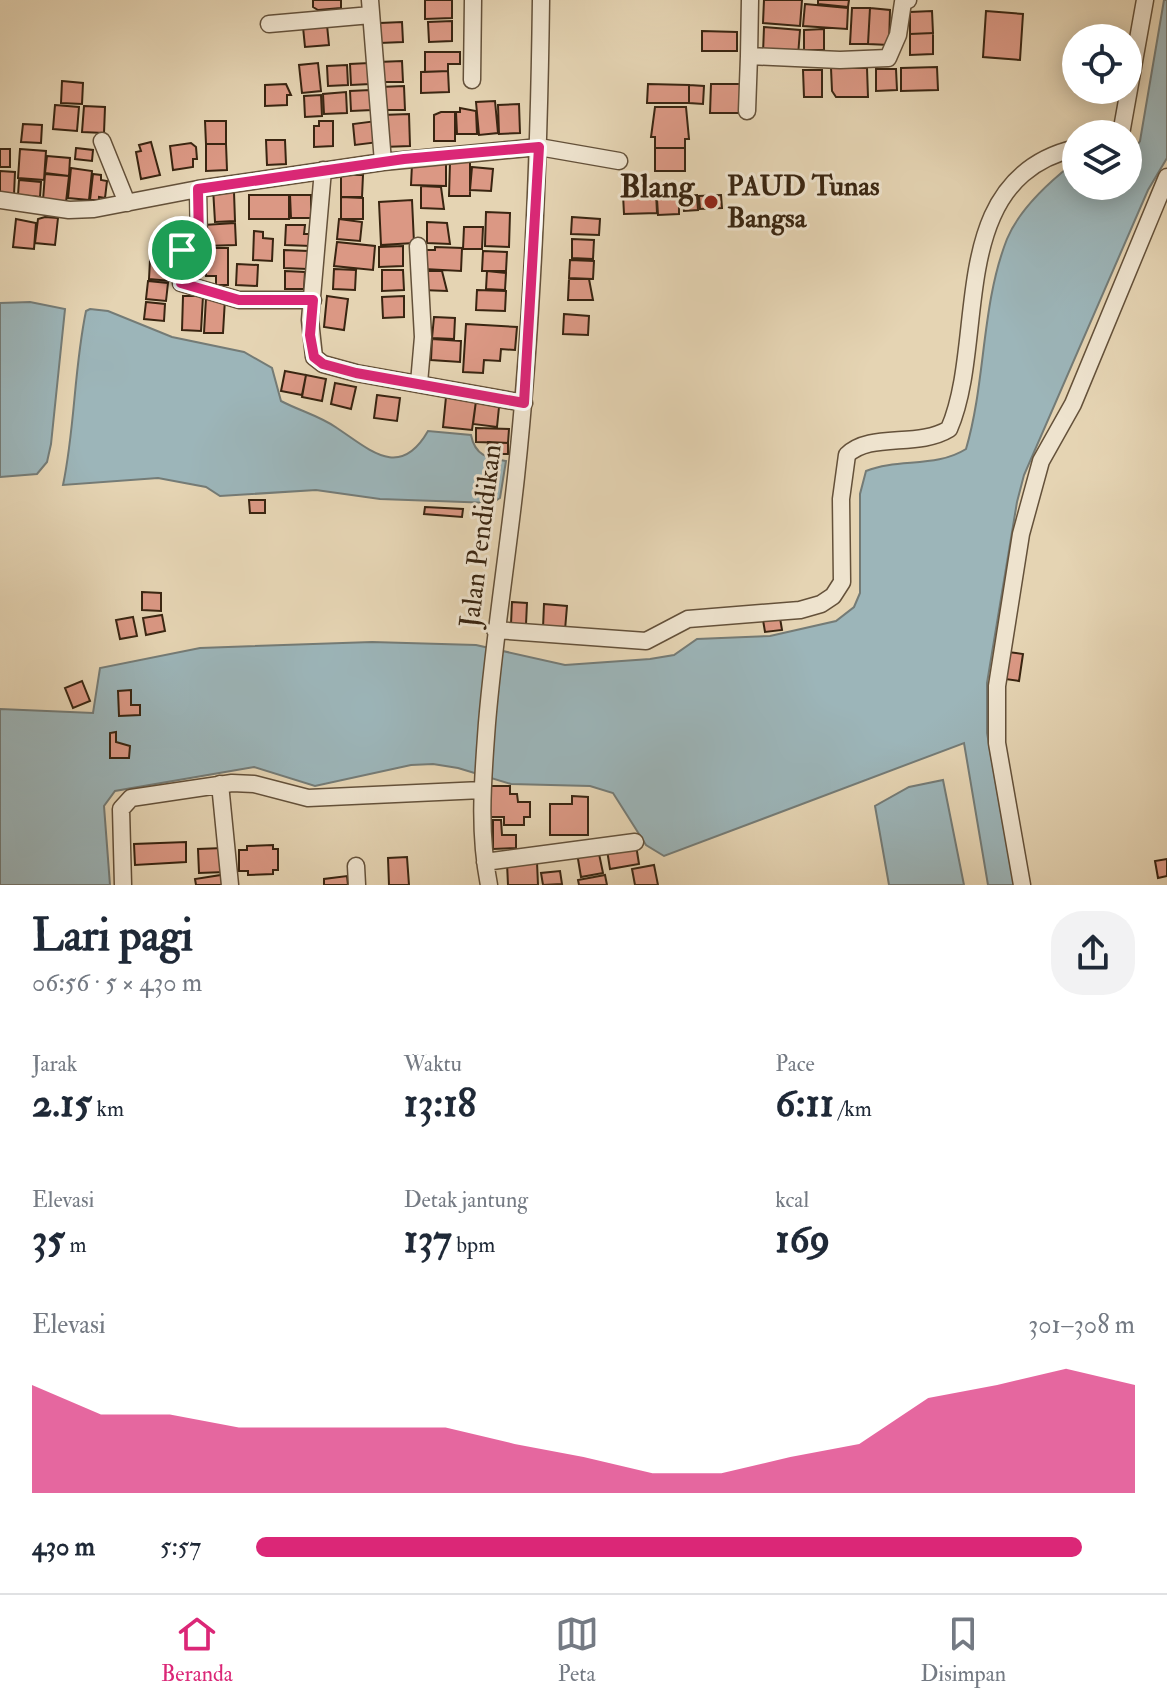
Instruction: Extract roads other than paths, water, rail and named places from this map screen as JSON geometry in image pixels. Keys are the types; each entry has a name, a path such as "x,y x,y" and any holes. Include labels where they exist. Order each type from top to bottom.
{"street":[{"path":"472,80 473,0"},
{"name":"Jalan Pendidikan","path":"489,885 482,789 495,635 524,403 539,147 541,0"},
{"path":"747,111 750,0"},
{"path":"749,56 888,58 898,35 903,2 908,0"},
{"path":"1124,120 1145,0"},
{"path":"269,24 370,8 383,162"},
{"path":"102,141 127,203"},
{"path":"0,200 69,210 323,170 539,147 619,161"},
{"path":"495,635 646,641 688,619 800,610 833,596 842,582 841,499 847,455 861,445 921,440 949,429 958,394 973,287 990,225 1002,199 1038,161 1062,153"},
{"path":"323,170 310,335 314,357 323,364 356,373 524,403"},
{"path":"1022,885 997,743 997,686 1021,534 1041,461 1073,404 1167,177"},
{"path":"198,189 199,244 182,250 181,283 239,300 313,300"},
{"path":"418,246 423,337 419,383"},
{"path":"123,885 121,809 131,798 220,784 254,784 308,798 482,789"},
{"path":"220,784 230,885"},
{"path":"485,862 635,842"},
{"path":"356,866 357,885"}],"water":[{"path":"1164,0 1167,0 1167,158 1148,190 1024,475 1017,502 987,683 987,733 1014,885 988,885 964,743 664,856 646,845 613,793 590,786 511,784 433,764 411,765 315,786 254,767 115,791 104,806 110,885 0,885 0,709 93,713 100,668 200,648 372,642 476,645 565,665 650,659 674,655 697,639 770,636 836,621 854,607 860,593 860,494 866,471 942,459 966,449 977,397 992,290 1012,228 1043,189 1062,173 1062,200 1142,200 1142,129"},
{"path":"30,302 65,309 51,444 47,462 37,474 0,477 0,303"},
{"path":"86,311 108,311 172,337 244,352 272,368 281,401 324,420 361,445 384,456 407,454 428,431 471,435 479,452 506,461 500,498 492,503 380,499 316,490 220,496 206,487 158,478 63,485 82,333"},
{"path":"943,780 964,885 889,885 875,806 909,787"}],"place":[{"name":"PAUD Tunas Bangsa","path":"711,202"}],"district":[{"name":"Blang","path":"657,187"}]}
